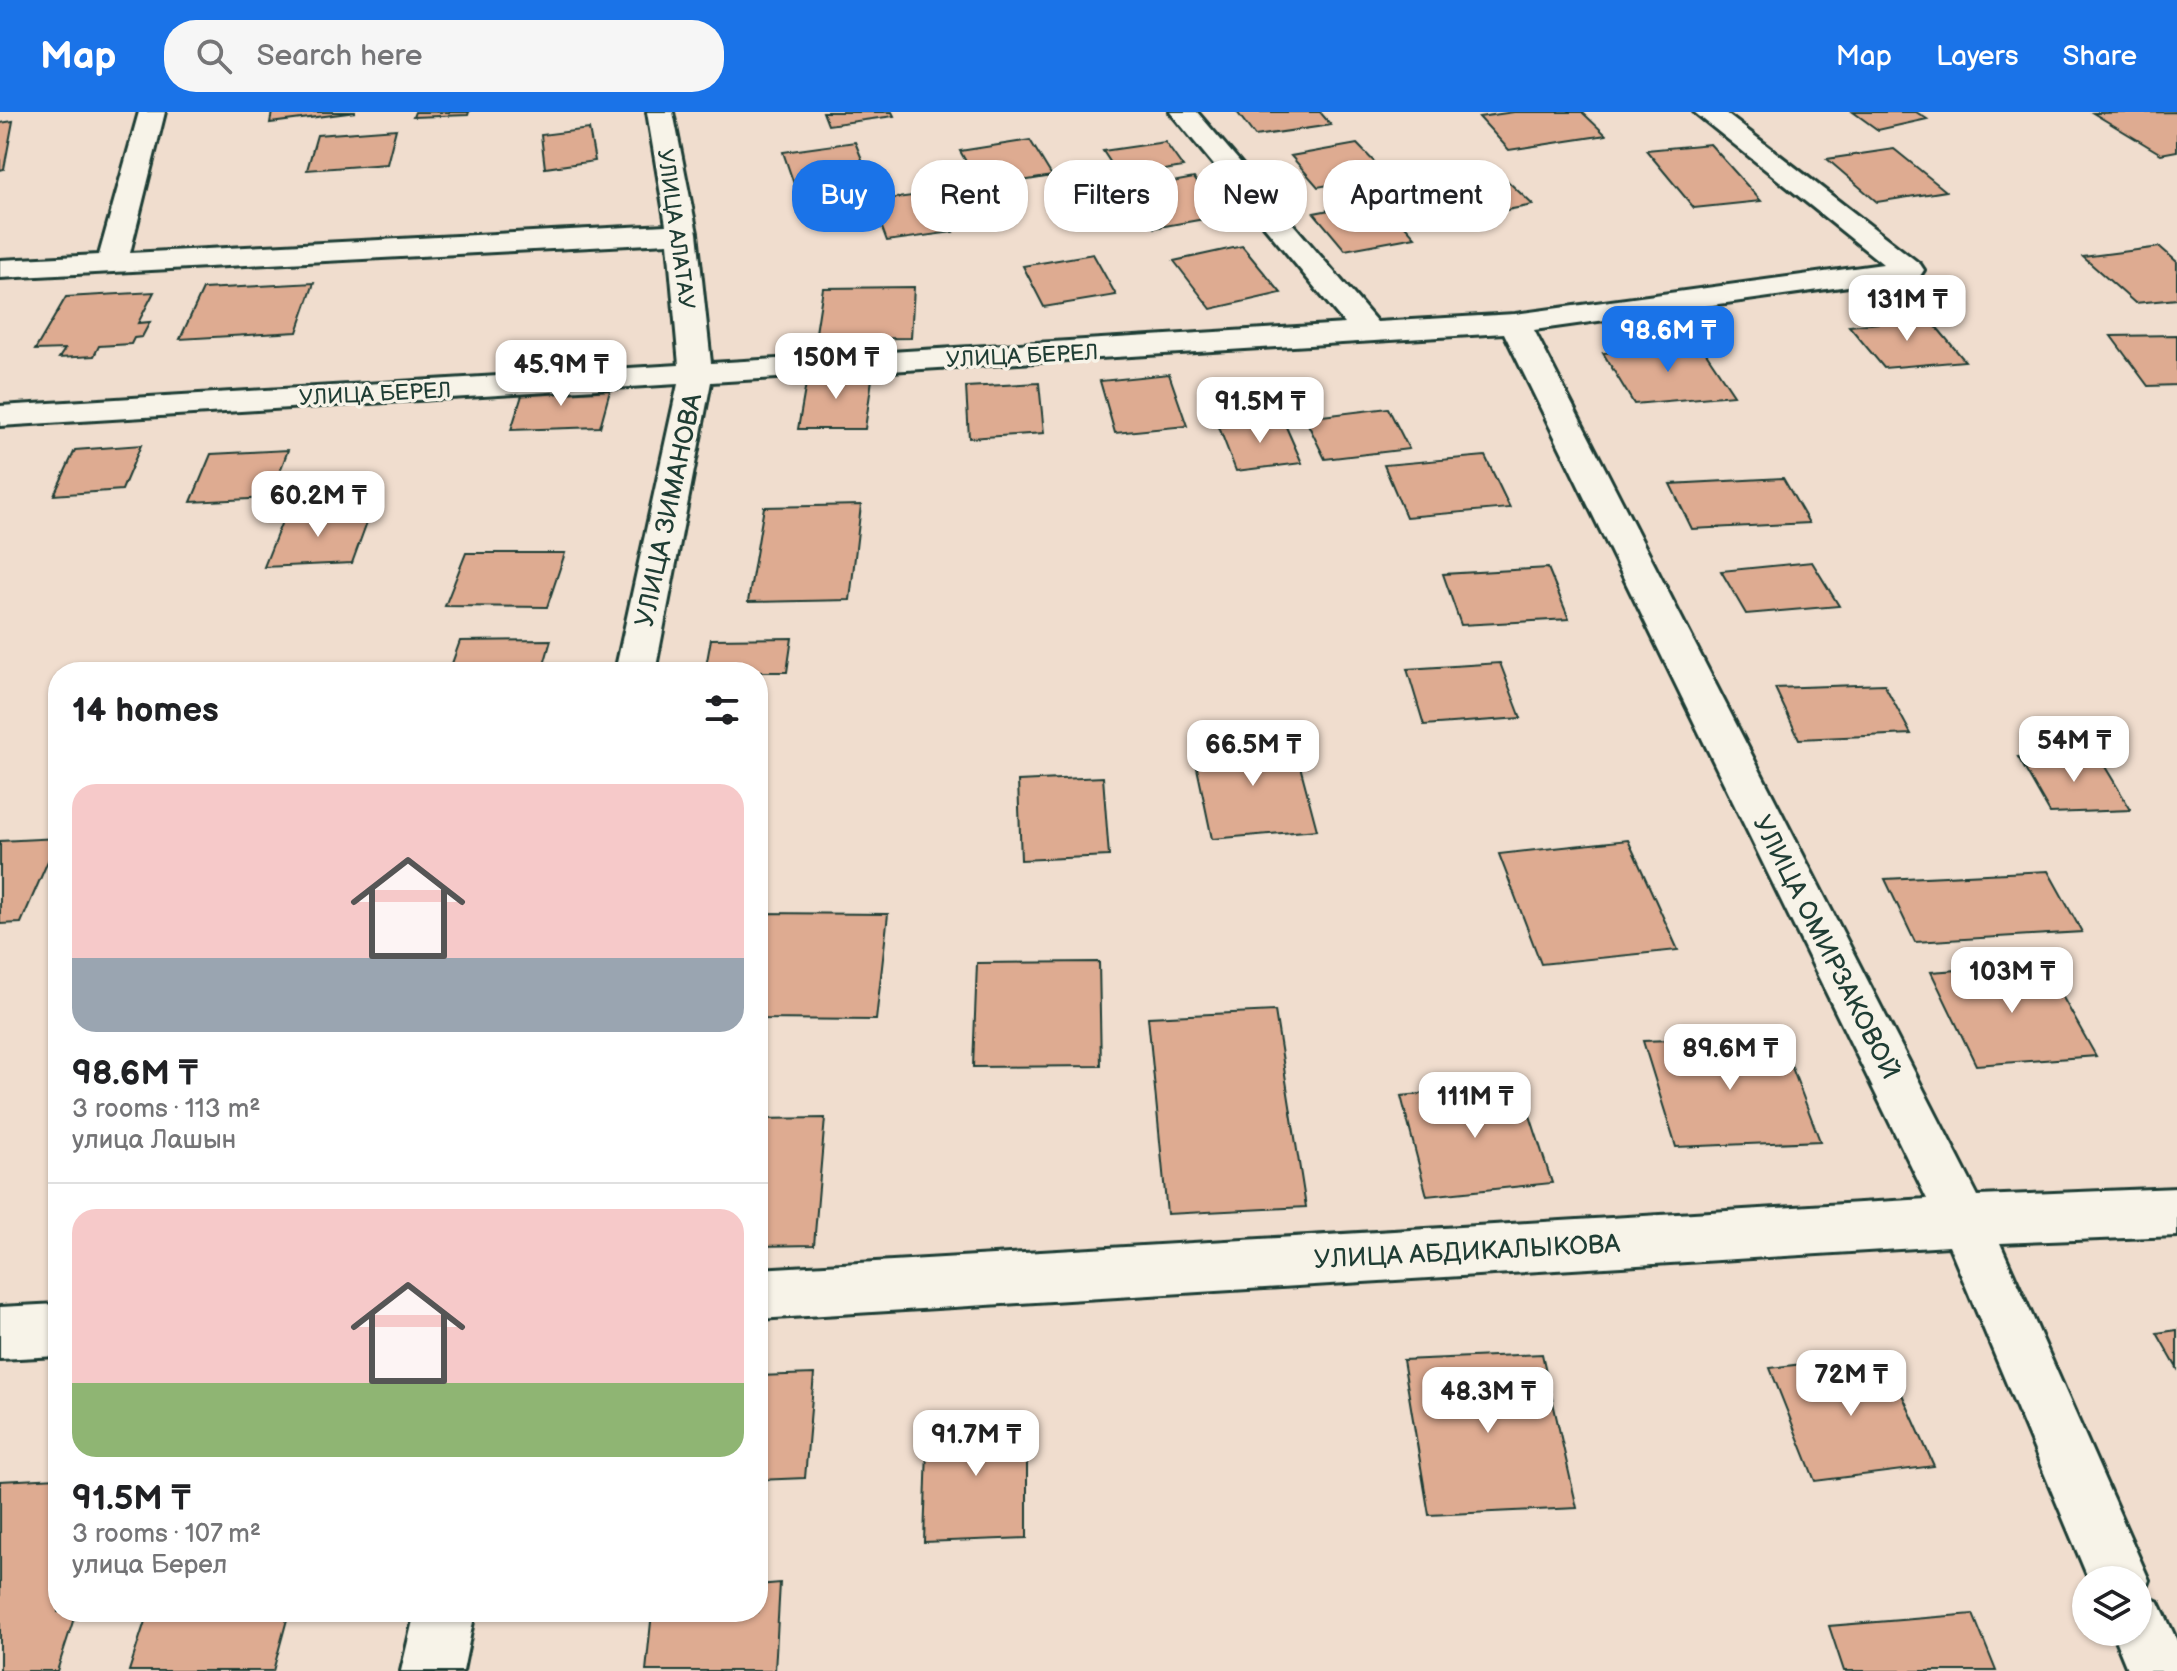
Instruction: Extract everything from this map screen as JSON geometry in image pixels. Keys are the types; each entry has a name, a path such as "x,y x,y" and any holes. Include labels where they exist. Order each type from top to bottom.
{"street":[{"path":"112,263 152,112"},
{"name":"УЛИЦА АЛАТАУ","path":"660,112 682,233 694,361"},
{"path":"1183,112 1370,334"},
{"name":"УЛИЦА БЕРЕЛ","path":"0,416 694,361 1370,334 1515,323 1909,270 1707,112"},
{"path":"0,269 682,233"},
{"name":"УЛИЦА ОМИРЗАКОВОЙ","path":"1515,323 1964,1221 2113,1566"},
{"name":"УЛИЦА ЗИМАНОВА","path":"637,662 694,361"},
{"name":"УЛИЦА АБДИКАЛЫКОВА","path":"768,1293 1964,1221 2177,1212"},
{"path":"0,1333 48,1331"},
{"path":"432,1671 443,1622"},
{"path":"2148,1646 2159,1671"}],"building":[{"path":"272,112 356,112 270,123"},
{"path":"415,112 469,112 468,115 413,117"},
{"path":"823,112 892,112 894,116 828,125"},
{"path":"1237,112 1320,112 1331,125 1255,136"},
{"path":"1514,112 1582,112 1606,135 1509,150 1479,117"},
{"path":"1853,112 1916,112 1927,119 1878,130"},
{"path":"2177,112 2177,151 2161,154 2093,113"},
{"path":"13,121 4,169 0,170 0,123"},
{"path":"396,129 387,164 307,170 317,135"},
{"path":"589,129 595,161 545,168 541,135"},
{"path":"1030,140 1044,163 1044,177 1028,180 1028,160 965,160 960,151"},
{"path":"855,142 862,160 792,160 792,178 783,152"},
{"path":"1165,142 1178,160 1109,160 1103,151"},
{"path":"1357,144 1372,160 1323,160 1323,186 1318,187 1307,174 1307,160 1294,160 1291,156"},
{"path":"1710,144 1761,201 1694,208 1646,150"},
{"path":"1894,149 1946,191 1877,202 1827,159"},
{"path":"1194,178 1194,221 1178,224 1178,181"},
{"path":"1511,184 1533,205 1511,209"},
{"path":"911,196 911,232 953,232 887,241 884,232 895,232 895,198"},
{"path":"1323,211 1323,224 1314,213"},
{"path":"1330,232 1411,232 1415,237 1345,250"},
{"path":"1242,246 1281,293 1211,309 1174,261"},
{"path":"2160,247 2177,262 2177,299 2135,303 2083,257"},
{"path":"1093,254 1116,295 1044,307 1023,266"},
{"path":"314,283 297,332 180,339 203,289"},
{"path":"914,287 911,338 815,339 823,288"},
{"path":"154,292 138,323 150,322 142,337 134,338 131,344 99,346 94,356 59,358 65,349 35,350 66,297"},
{"path":"1929,318 1965,361 1884,368 1849,326"},
{"path":"2177,335 2177,385 2148,386 2111,336"},
{"path":"1700,344 1734,395 1634,404 1603,353"},
{"path":"808,372 873,372 865,429 798,429"},
{"path":"1169,374 1187,426 1115,433 1100,381"},
{"path":"1039,383 1044,433 969,438 966,387"},
{"path":"611,387 600,427 511,430 524,389"},
{"path":"1388,408 1409,449 1325,459 1305,418"},
{"path":"1283,420 1302,463 1236,471 1219,427"},
{"path":"141,445 122,490 54,495 75,450"},
{"path":"288,450 270,498 191,502 211,454"},
{"path":"1485,456 1510,508 1406,517 1384,465"},
{"path":"1783,478 1809,523 1692,529 1670,484"},
{"path":"861,505 850,600 748,602 764,507"},
{"path":"371,511 352,563 264,567 285,514"},
{"path":"466,553 565,553 547,607 445,606"},
{"path":"1812,562 1839,606 1746,614 1721,571"},
{"path":"1548,568 1569,619 1461,625 1443,574"},
{"path":"792,638 787,672 768,672 768,662 707,662 711,639"},
{"path":"551,640 545,662 453,662 460,641"},
{"path":"1500,663 1521,718 1424,725 1407,669"},
{"path":"1884,684 1911,734 1799,739 1775,688"},
{"path":"1292,736 1317,830 1212,839 1192,744"},
{"path":"2098,755 2131,810 2050,813 2018,757"},
{"path":"1103,777 1109,856 1021,860 1018,781"},
{"path":"48,839 48,861 21,923 0,924 0,841"},
{"path":"1628,840 1678,950 1541,964 1499,854"},
{"path":"2048,871 2082,932 1915,942 1885,879"},
{"path":"768,913 888,914 876,1020 768,1019"},
{"path":"1099,962 1101,1066 973,1067 977,963"},
{"path":"2044,964 2096,1056 1976,1065 1931,972"},
{"path":"1275,1011 1306,1207 1167,1214 1148,1017"},
{"path":"1780,1036 1820,1141 1676,1147 1643,1041"},
{"path":"1520,1085 1552,1183 1427,1196 1401,1096"},
{"path":"825,1118 814,1245 768,1246 768,1119"},
{"path":"2177,1330 2177,1368 2157,1333"},
{"path":"1542,1354 1577,1508 1429,1515 1403,1360"},
{"path":"1884,1354 1934,1466 1815,1481 1770,1368"},
{"path":"814,1374 805,1478 768,1480 768,1376"},
{"path":"1027,1414 1027,1538 924,1542 928,1417"},
{"path":"48,1479 48,1622 73,1622 57,1671 0,1671 0,1481"},
{"path":"780,1583 775,1671 646,1671 651,1622 768,1622 768,1584"},
{"path":"1973,1614 1996,1671 1844,1671 1829,1626"},
{"path":"145,1622 286,1622 273,1671 129,1671"}]}
